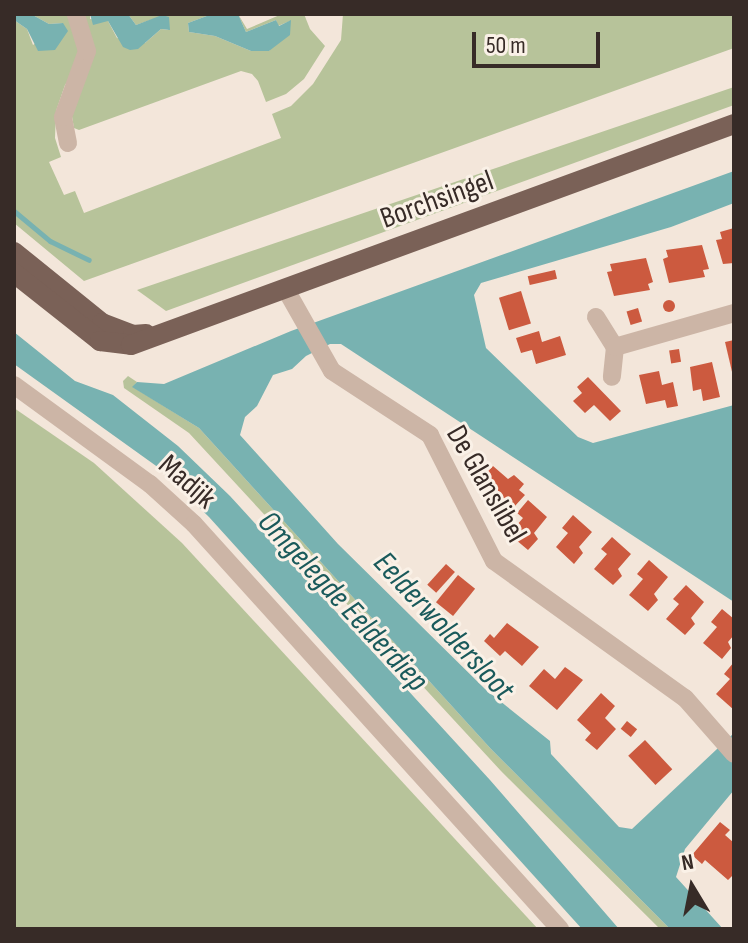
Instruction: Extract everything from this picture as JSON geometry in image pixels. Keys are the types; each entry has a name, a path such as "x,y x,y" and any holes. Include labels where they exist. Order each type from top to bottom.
{"main road":[{"name":"Borchsingel","path":"14,273 100,341 131,345 734,124"},
{"name":"Borchsingel","path":"14,252 102,323 133,335 162,333"}],"street":[{"path":"68,143 63,117 87,51 76,14"},
{"name":"De Glanslibel","path":"285,288 332,371 430,435 494,561 685,698 728,747"},
{"path":"615,347 734,313"},
{"path":"596,317 615,347 612,377"},
{"name":"Madijk","path":"14,385 150,484 194,524 560,929"}],"green space":[{"path":"31,14 68,14 79,47 77,68 65,85 56,111 55,138 61,157 49,162 64,195 75,191 84,213 281,138 272,114 291,106 313,84 341,40 343,14 734,14 734,48 84,281 14,223 14,20 27,29 33,45 63,23 49,24"},
{"path":"84,14 90,14 90,19 108,21 117,38 145,43 161,29 169,30 153,19 136,25 128,14 212,14 188,23 189,32 215,36 251,51 269,51 290,21 278,26 276,20 246,32 238,14 247,29 282,14 304,14 310,29 325,46 304,79 286,94 266,102 258,81 252,74 241,71 79,130 74,128 71,111"},
{"path":"734,87 734,105 166,311 137,290"},
{"path":"128,376 137,382 133,387 199,428 491,749 670,929 660,929 501,771 189,433 124,388 123,381"},
{"path":"14,408 94,463 182,543 538,929 14,929"}],"water":[{"path":"14,14 31,14 49,24 63,23 68,31 55,50 38,51 27,29 14,20"},
{"path":"90,14 128,14 136,25 162,15 169,17 170,30 161,29 138,49 130,50 123,47 108,21 93,25"},
{"path":"212,14 238,14 246,32 276,20 279,26 291,20 290,35 269,51 251,51 215,36 189,32 188,23"},
{"path":"734,171 734,203 671,227 481,283 474,295 486,348 578,437 593,443 734,405 734,602 341,344 330,344 306,356 292,369 273,375 257,406 245,417 240,435 338,544 485,689 550,741 551,754 619,827 632,829 734,733 734,790 685,849 676,877 723,929 670,929 491,749 199,428 132,387 137,382 164,384 291,331"},
{"path":"14,332 75,381 113,395 178,446 230,496 490,780 619,929 582,929 209,517 159,468 14,364"}],"building":[{"path":"734,228 734,263 723,264 716,240 722,239 720,232"},
{"path":"702,245 709,269 703,270 705,277 669,283 663,259 668,257 666,250"},
{"path":"646,258 653,282 648,284 650,290 614,296 607,272 612,271 610,264"},
{"path":"555,270 557,279 530,285 528,276"},
{"path":"521,291 531,324 509,330 499,298"},
{"path":"664,301 674,301 674,311 664,311"},
{"path":"638,308 642,321 631,325 627,312"},
{"path":"539,331 542,342 560,336 566,355 536,364 532,350 521,353 516,338"},
{"path":"734,340 734,376 733,376 725,342"},
{"path":"679,349 681,362 671,363 669,351"},
{"path":"712,362 720,397 703,401 701,389 693,391 690,367"},
{"path":"659,371 662,385 673,382 678,406 667,408 665,400 646,404 639,375"},
{"path":"588,377 621,411 610,421 594,405 585,413 573,401 582,393 577,387"},
{"path":"493,466 508,479 514,475 524,484 519,490 525,495 514,507 481,479"},
{"path":"528,500 547,517 534,533 538,539 528,550 509,534 523,518 517,513"},
{"path":"573,515 592,532 579,547 583,553 574,564 556,547 568,533 562,528"},
{"path":"612,537 631,554 618,569 622,576 613,585 594,569 607,554 601,549"},
{"path":"649,560 668,577 654,594 658,600 648,611 629,595 643,579 637,574"},
{"path":"446,564 455,572 436,593 427,585"},
{"path":"458,575 475,589 453,616 436,602"},
{"path":"686,585 704,602 691,618 695,624 685,635 666,619 679,604 673,599"},
{"path":"722,609 734,619 734,635 728,642 731,648 722,659 703,643 717,627 711,622"},
{"path":"507,623 539,647 522,666 505,651 500,656 484,641 490,634 494,638"},
{"path":"734,662 734,710 716,694 730,679 724,674"},
{"path":"565,667 583,680 557,710 529,686 544,669 555,679"},
{"path":"601,693 615,706 605,718 616,729 597,750 585,740 591,733 577,720"},
{"path":"627,721 637,729 631,737 621,729"},
{"path":"645,740 672,769 655,785 628,756"},
{"path":"720,822 730,830 725,835 734,843 734,874 728,880 705,860 702,864 692,855"}],"waterway":[{"name":"Eelderwoldersloot","path":"14,211 50,241 89,260"}],"water label":[{"name":"Omgelegde Eelderdiep","path":"342,602"}]}
